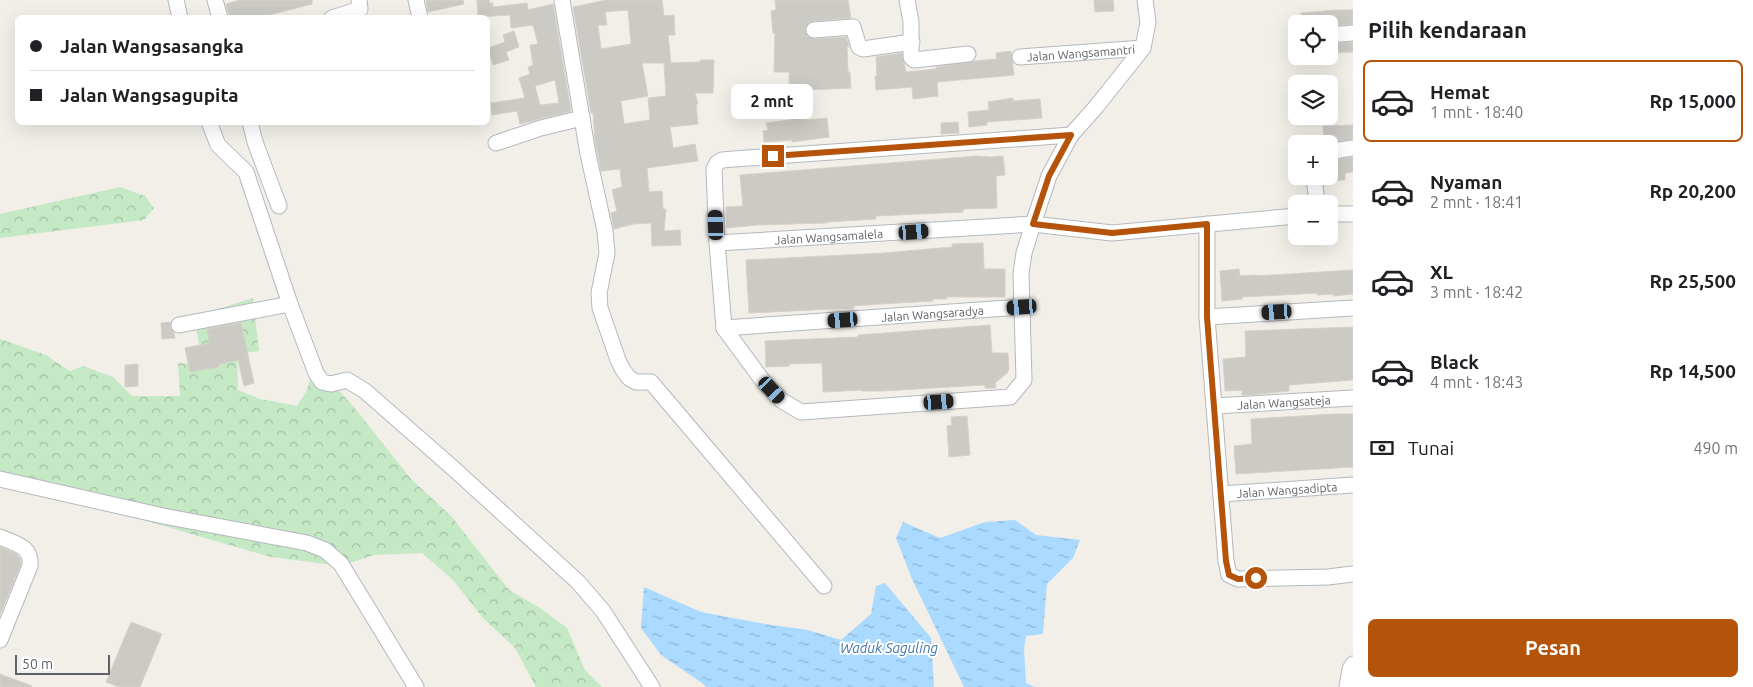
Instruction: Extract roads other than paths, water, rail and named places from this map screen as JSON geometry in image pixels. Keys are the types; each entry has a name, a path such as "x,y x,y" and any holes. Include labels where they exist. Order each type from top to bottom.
{"street":[{"path":"176,0 179,15"},
{"path":"215,0 219,15"},
{"path":"341,15 360,9 359,0"},
{"path":"416,0 419,15"},
{"path":"562,0 588,154 605,230 607,252 599,293 600,308 618,360 629,378 636,382 651,382 824,586"},
{"path":"907,0 911,22 911,57 914,60 968,54"},
{"path":"1071,135 722,160 717,163 714,169 717,243 724,328 763,381 781,400 801,412 1010,397 1024,380 1021,272 1023,259 1049,176 1071,135 1143,48 1148,22 1145,0"},
{"path":"814,30 853,28 859,47 863,48 912,42"},
{"path":"1338,34 1353,33"},
{"name":"Jalan Wangsamantri","path":"1020,57 1143,48"},
{"path":"496,143 541,128 582,118"},
{"path":"209,125 218,145 246,172 290,304 316,374 322,382 330,384 347,380 365,391 578,582 603,611 652,687"},
{"path":"251,125 255,142 279,206"},
{"path":"1338,150 1353,148"},
{"path":"1338,214 1353,214"},
{"name":"Jalan Wangsamalela","path":"717,243 1033,224 1112,233 1288,217"},
{"path":"1207,224 1207,317 1226,561 1229,575 1238,579 1328,577 1353,574"},
{"path":"179,325 290,304"},
{"name":"Jalan Wangsaradya","path":"724,328 1022,307"},
{"path":"1207,317 1353,308"},
{"name":"Jalan Wangsateja","path":"1214,406 1353,398"},
{"path":"0,479 163,516 307,542 325,550 341,564 416,687"},
{"name":"Jalan Wangsadipta","path":"1221,494 1353,484"},
{"path":"0,537 27,550 31,557 30,566 0,640"},
{"path":"1348,687 1350,669 1353,664"}],"water":[{"name":"Waduk Saguling","path":"1015,520 1036,535 1080,540 1073,558 1047,584 1043,634 1026,636 1024,649 1026,683 1035,687 964,687 912,579 896,538 903,522 940,538 985,522"},
{"name":"Waduk Saguling","path":"885,583 931,638 934,687 706,687 661,655 641,628 644,587 701,612 808,630 841,640 871,614 876,586"}]}
